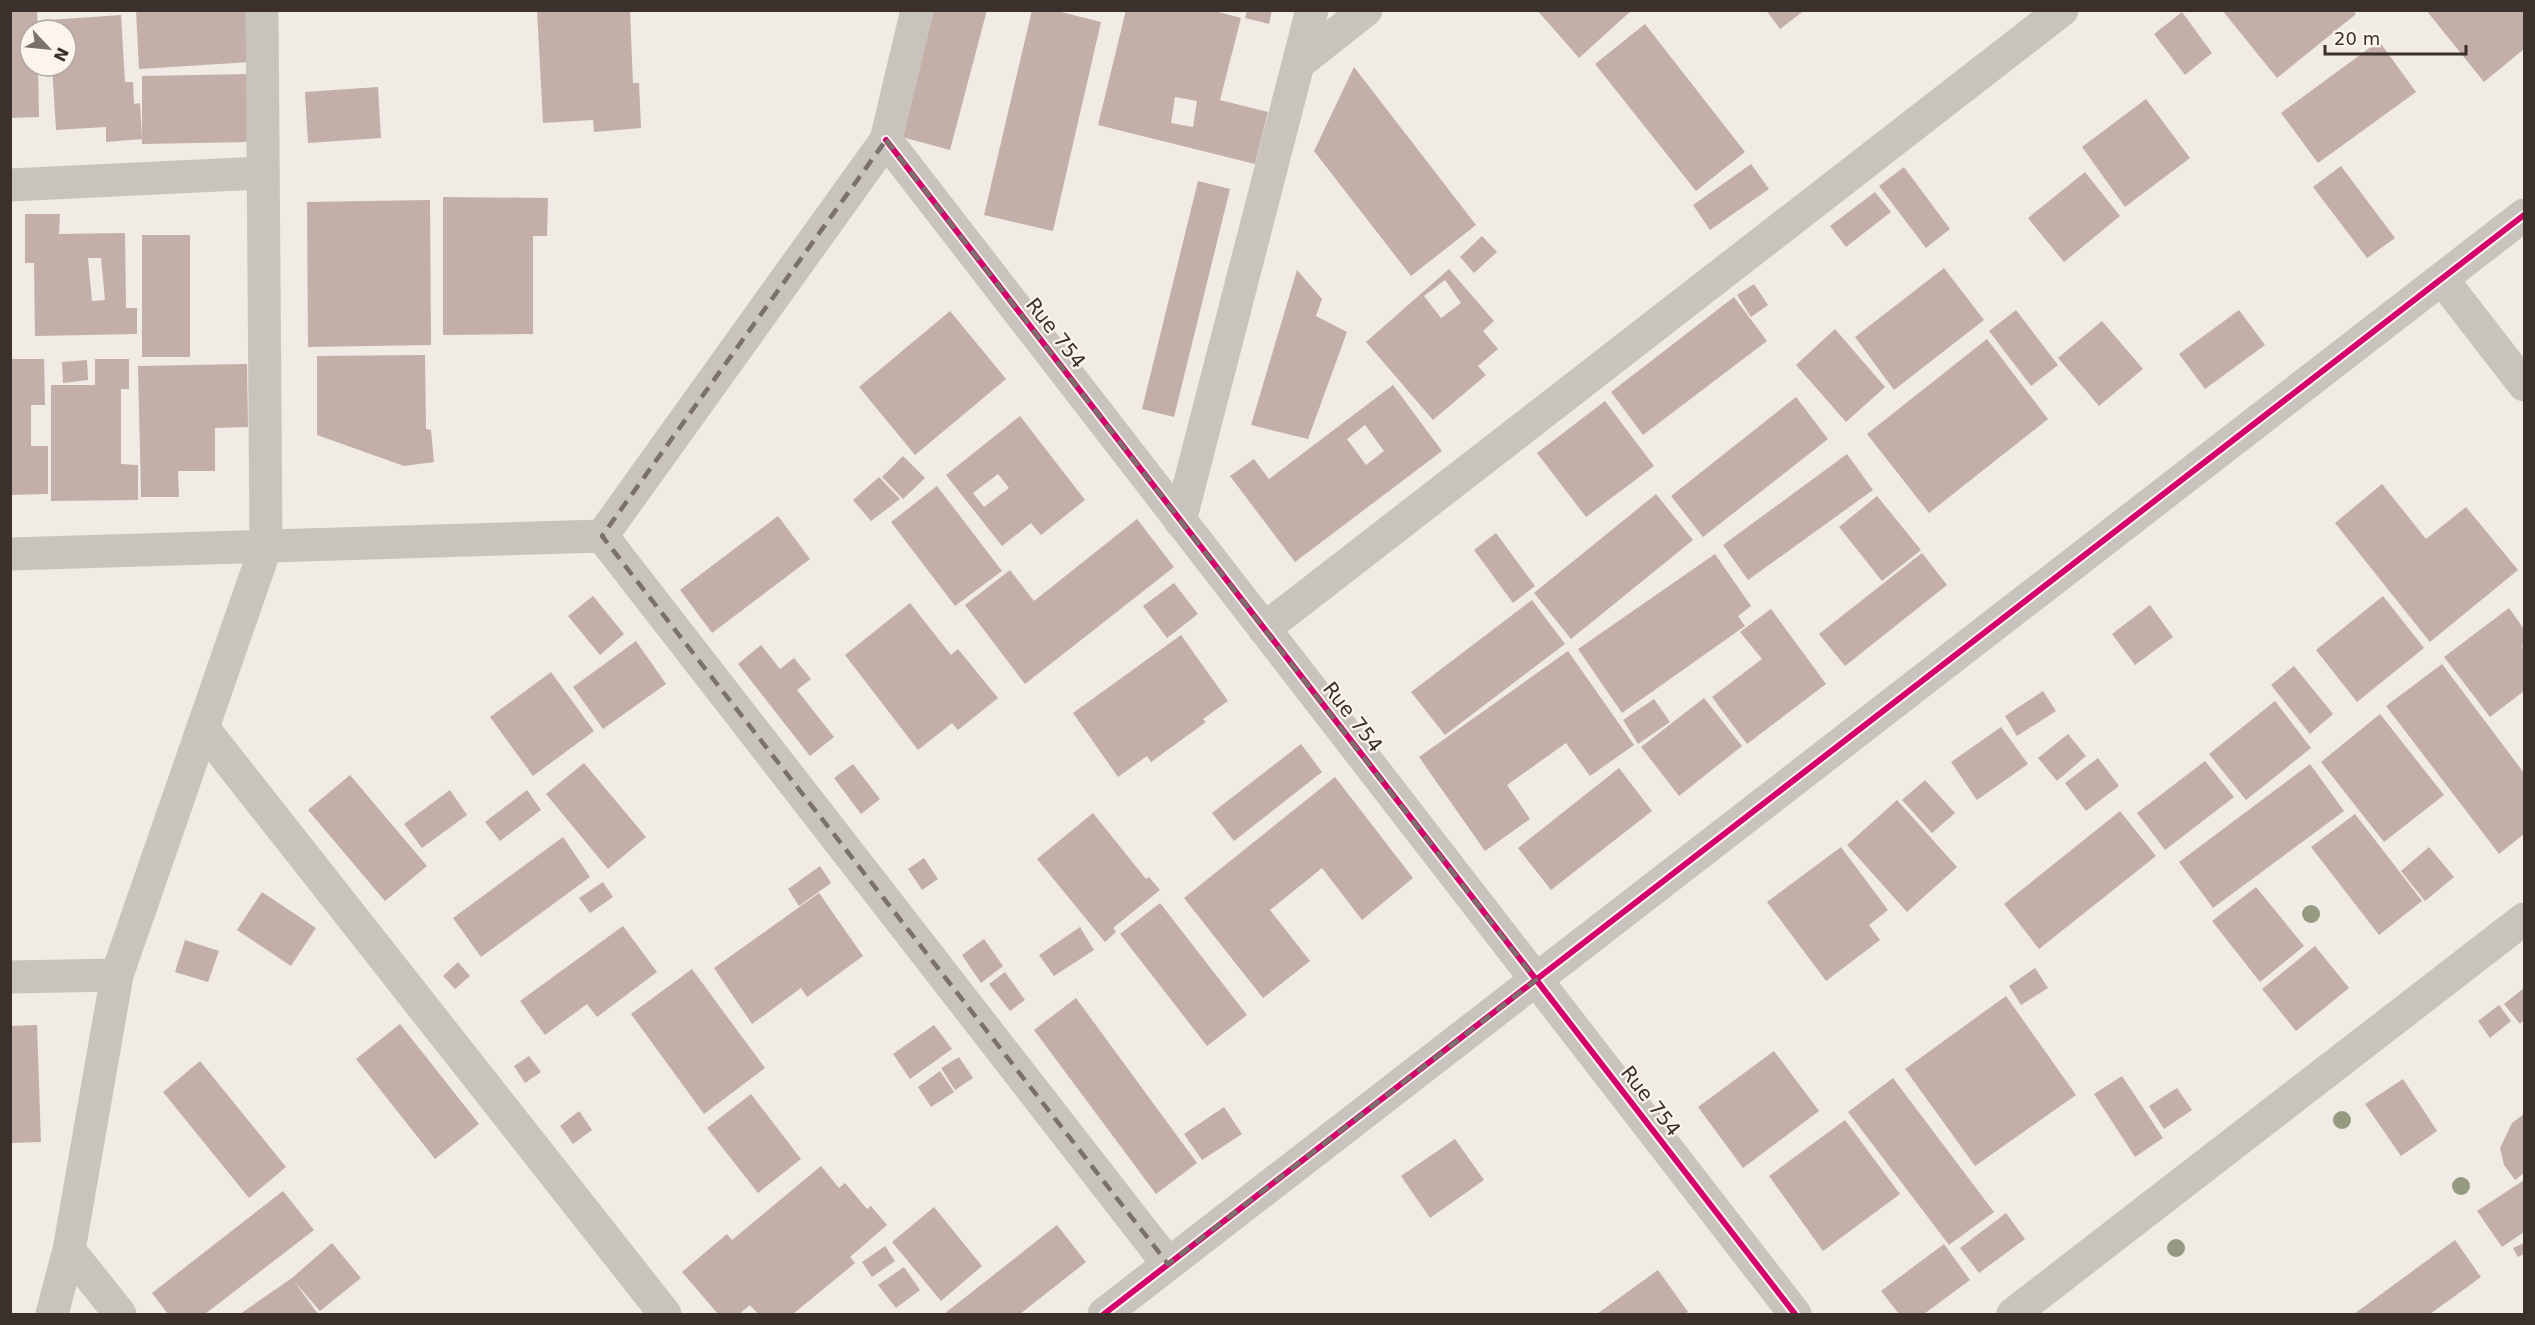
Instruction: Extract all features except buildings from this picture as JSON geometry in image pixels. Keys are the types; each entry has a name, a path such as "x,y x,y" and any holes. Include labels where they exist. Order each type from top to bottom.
{"street":[{"path":"52,1314 69,1250 117,975 266,546 262,10"},
{"path":"602,537 885,140 918,10"},
{"path":"1180,521 1312,10"},
{"path":"1299,63 1366,10"},
{"path":"1264,629 2062,10"},
{"name":"Rue 754","path":"885,140 1795,1314"},
{"path":"10,185 263,173"},
{"path":"1104,1314 2524,215"},
{"path":"2442,279 2524,385"},
{"path":"10,554 602,537"},
{"path":"602,537 1168,1264"},
{"path":"203,728 665,1314"},
{"path":"2013,1314 2524,919"},
{"path":"10,977 117,975"},
{"path":"69,1250 120,1314"}],"highlighted area":[{"path":"886,140 1536,980 1168,1264 602,536"}],"cycle path":[{"path":"886,140 1795,1314"},
{"path":"1104,1314 2524,215"}]}
